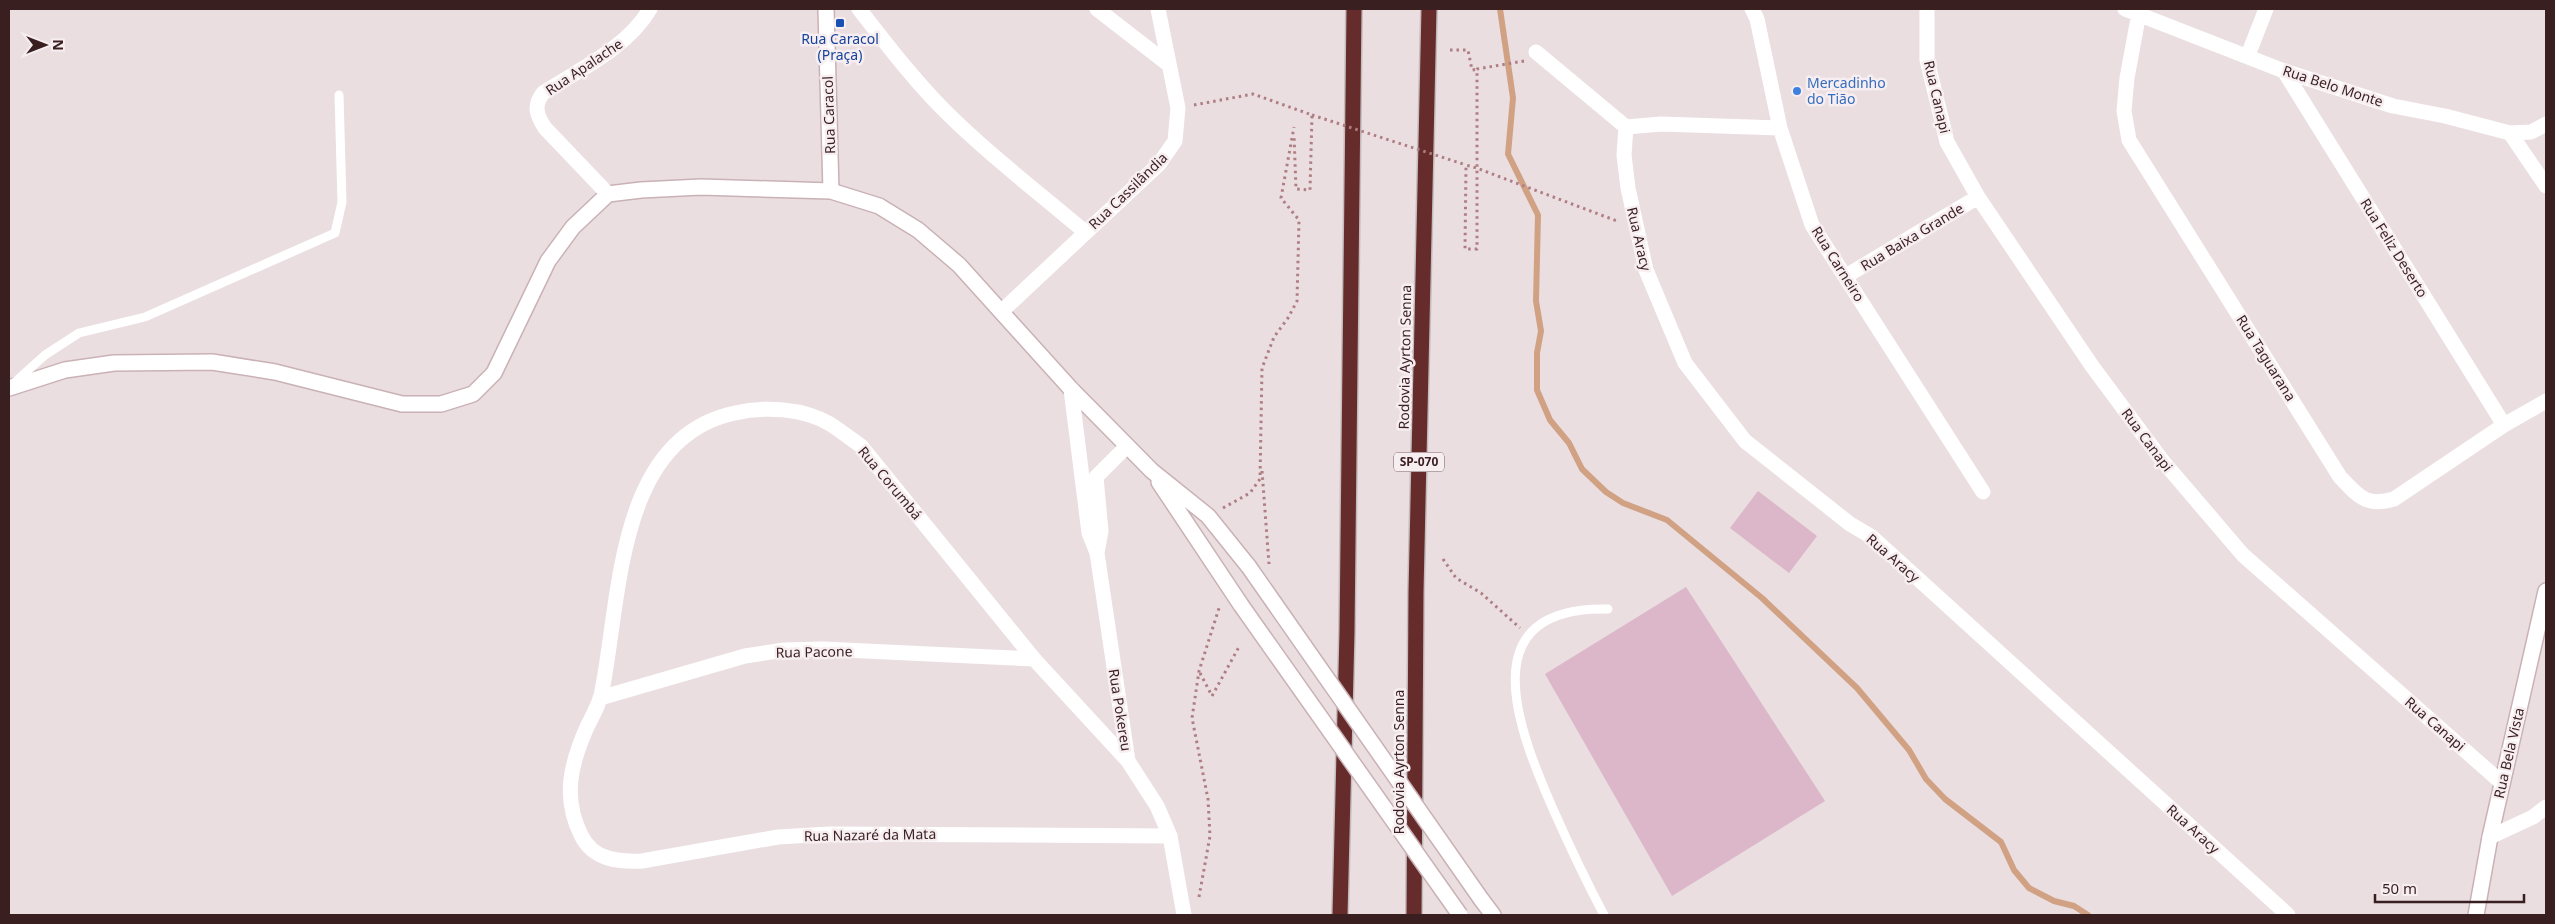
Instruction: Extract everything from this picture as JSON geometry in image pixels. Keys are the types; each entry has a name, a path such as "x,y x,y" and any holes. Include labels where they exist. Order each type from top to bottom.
{"highway":[{"path":"1340,915 1347,632 1354,9"},
{"name":"Rodovia Ayrton Senna","path":"1414,915 1416,582 1429,9"}],"street":[{"name":"Rua Apalache","path":"608,194 545,128 538,118 538,100 543,93 624,41 642,22 650,9"},
{"name":"Rua Caracol","path":"826,9 831,191"},
{"path":"859,9 895,56 944,110 991,153 1085,232"},
{"path":"1097,9 1168,64"},
{"name":"Rua Cassilândia","path":"1002,311 1159,164 1169,152 1177,133 1178,108 1158,9"},
{"name":"Rua Carneiro","path":"1752,9 1757,19 1780,128 1812,225 1983,492"},
{"name":"Rua Canapi","path":"1927,9 1927,60 1947,142 1978,197 2092,366 2155,452 2243,555 2502,783"},
{"path":"2248,55 2266,9"},
{"name":"Rua Belo Monte","path":"2132,11 2248,55 2284,71 2393,106 2445,116 2510,133 2531,132 2546,124"},
{"name":"Rua Taguarana","path":"2132,11 2124,111 2129,140 2340,477 2359,497 2377,504 2394,499 2504,425 2546,401"},
{"path":"1536,52 1626,127 1661,124 1780,128"},
{"name":"Rua Feliz Deserto","path":"2284,71 2504,425"},
{"name":"Rua Aracy","path":"1626,127 1624,155 1628,188 1646,270 1685,363 1745,441 1850,524 1872,537 2288,915"},
{"path":"2510,133 2546,186"},
{"path":"9,388 65,370 114,363 212,362 275,372 402,404 441,404 473,394 494,373 548,261 573,227 608,194 701,187 831,191 879,206 918,230 959,265 1071,389 1127,446 1152,471 1208,516 1250,567 1493,915"},
{"name":"Rua Baixa Grande","path":"1846,276 1978,197"},
{"name":"Rua Pokereu","path":"1071,389 1089,533 1097,553 1128,761 1157,806 1170,836 1184,915"},
{"name":"Rua Corumbá","path":"581,836 572,808 569,788 571,770 600,698 620,578 636,507 659,461 687,432 724,415 758,408 792,411 828,423 861,446 1034,659 1128,761"},
{"name":"Rua Pokereu","path":"1097,553 1101,531 1096,477 1127,446"},
{"path":"1152,471 1225,582 1460,915"},
{"name":"Rua Bela Vista","path":"2476,915 2490,837 2546,591"},
{"name":"Rua Pacone","path":"600,698 745,656 784,650 824,649 1034,659"},
{"path":"2490,837 2533,817 2546,807"},
{"name":"Rua Nazaré da Mata","path":"581,836 593,851 606,859 622,862 642,861 778,837 828,834 1170,836"}],"lane":[{"path":"9,388 45,355 79,333 145,317 335,233 342,202 339,94"},
{"path":"1604,915 1533,763 1519,722 1514,690 1516,660 1528,636 1544,620 1565,612 1608,609"}],"path":[{"path":"1450,50 1468,50 1472,70 1522,62"},
{"path":"1466,165 1466,248 1477,249 1478,69"},
{"path":"1178,108 1253,94 1312,115 1478,168 1597,214"},
{"path":"1268,564 1262,462 1262,368 1274,337 1288,318 1298,292 1299,220 1281,198 1294,127 1296,189 1310,190 1312,115"},
{"path":"1208,516 1250,493 1260,479 1262,462"},
{"path":"1443,559 1456,578 1481,593 1528,636"},
{"path":"1198,906 1210,836 1208,799 1192,718 1199,672 1225,582"},
{"path":"1199,672 1212,696 1240,645"}],"shaded area":[{"path":"1758,491 1817,536 1789,573 1730,528"},
{"path":"1686,587 1825,801 1672,896 1545,674"}],"waterway":[{"path":"1500,9 1513,98 1508,154 1538,215 1536,301 1541,331 1537,353 1537,390 1550,420 1569,443 1582,469 1606,492 1623,503 1667,520 1762,598 1857,688 1909,750 1926,779 1945,799 2001,842 2014,870 2029,888 2054,901 2074,906 2088,915"}],"place":[{"name":"Rua Caracol (Praça)","path":"840,23"},
{"name":"Mercadinho do Tião","path":"1797,91"}]}
